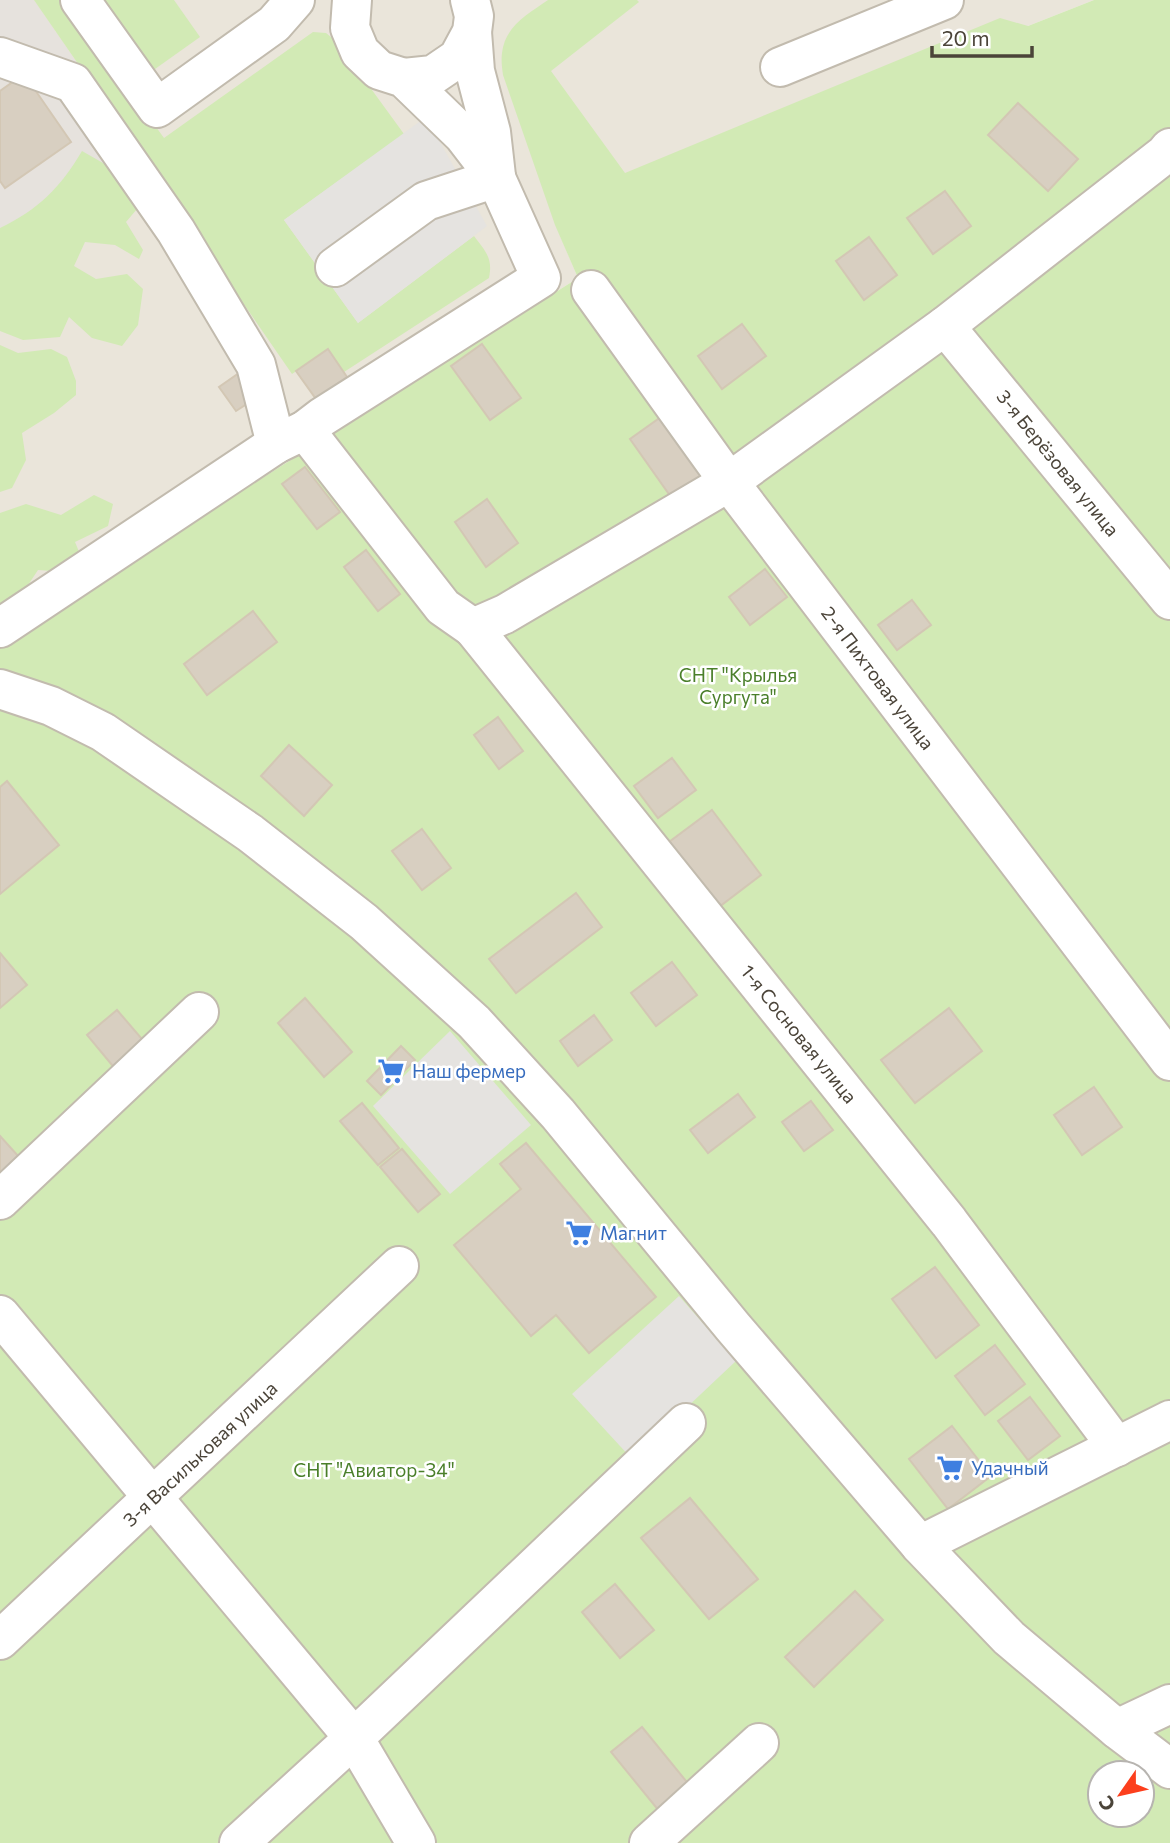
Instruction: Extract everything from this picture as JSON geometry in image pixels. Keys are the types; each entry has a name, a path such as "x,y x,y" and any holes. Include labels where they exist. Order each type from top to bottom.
{"street":[{"path":"80,0 157,108 274,24 295,0"},
{"path":"780,67 944,0"},
{"path":"342,1 360,52 379,70 404,78 433,75 458,58 478,12"},
{"path":"478,12 475,71 491,132 496,178"},
{"path":"0,57 73,83 176,231 256,365 290,437"},
{"path":"0,628 290,437 541,278 496,178 463,135 404,78"},
{"path":"473,628 505,614 729,482 945,326 1169,154"},
{"path":"335,267 426,201 496,178"},
{"name":"2-я Пихтовая улица","path":"591,290 729,482 1170,1061"},
{"name":"3-я Берёзовая улица","path":"945,326 1170,600"},
{"name":"1-я Сосновая улица","path":"290,437 443,607 473,628 949,1222 1117,1447"},
{"path":"0,689 51,706 103,732 250,833 364,922 474,1022 558,1114 733,1327 920,1545 1009,1639 1117,1729 1170,1769"},
{"path":"0,1200 199,1012"},
{"name":"3-я Васильковая улица","path":"0,1640 399,1266"},
{"path":"0,1315 354,1738 416,1843"},
{"path":"920,1545 1170,1420"},
{"path":"239,1843 354,1738 685,1423"},
{"path":"1117,1729 1170,1704"},
{"path":"649,1843 758,1743"}],"shaded area":[{"path":"0,0 1094,0 556,226 578,278 0,644"},
{"path":"0,0 34,0 160,184 0,247"},
{"path":"426,117 487,226 358,323 284,220"},
{"path":"450,1031 531,1125 450,1194 373,1106"},
{"path":"679,1296 736,1361 632,1459 572,1394"}],"green space":[{"path":"34,0 64,0 164,138 313,32 326,33 337,42 404,134 284,220 358,323 474,236 489,260 489,278 344,372 328,350 292,374"},
{"path":"96,0 174,0 200,37 148,74"},
{"path":"548,0 639,2 551,71 625,173 1000,18 1028,26 1094,0 1170,0 1170,1843 0,1843 0,644 578,278 555,225 503,72 504,44 513,28"},
{"path":"82,151 110,167 134,200 137,209 126,222 143,250 139,259 115,245 85,242 74,266 96,279 127,274 143,289 138,325 122,346 92,338 69,317 60,337 23,340 0,331 0,228 26,213 57,187"},
{"path":"0,345 18,353 51,349 67,357 76,381 76,395 22,433 26,460 12,488 0,492"},
{"path":"94,495 113,504 108,526 75,542 82,559 66,572 38,570 24,591 0,608 0,513 26,504 61,515"}],"building":[{"path":"24,74 71,142 5,188 0,181 0,91"},
{"path":"1018,103 1078,159 1048,191 988,135"},
{"path":"945,191 971,226 933,254 907,218"},
{"path":"869,237 897,275 864,300 836,261"},
{"path":"742,324 766,356 722,389 698,356"},
{"path":"482,344 521,398 490,420 451,366"},
{"path":"328,349 347,377 316,399 296,371"},
{"path":"242,371 259,396 236,411 219,387"},
{"path":"661,417 702,475 671,497 630,439"},
{"path":"305,467 340,512 317,529 282,484"},
{"path":"487,499 518,543 486,567 455,522"},
{"path":"366,550 400,594 378,611 344,567"},
{"path":"765,569 787,597 750,625 729,597"},
{"path":"912,600 931,625 897,650 878,625"},
{"path":"253,611 277,642 207,695 184,664"},
{"path":"498,717 523,751 499,769 474,735"},
{"path":"289,745 332,785 304,816 261,776"},
{"path":"672,758 696,790 658,818 634,786"},
{"path":"7,781 59,845 0,894 0,787"},
{"path":"712,810 761,875 715,910 665,845"},
{"path":"422,829 451,868 422,890 392,851"},
{"path":"576,893 602,927 516,993 489,959"},
{"path":"0,953 27,985 0,1008"},
{"path":"672,962 697,995 656,1026 631,993"},
{"path":"305,998 352,1052 324,1077 278,1023"},
{"path":"949,1008 982,1051 915,1103 881,1060"},
{"path":"117,1010 148,1046 117,1071 87,1035"},
{"path":"594,1015 612,1040 578,1066 560,1041"},
{"name":"Наш фермер","path":"401,1046 415,1060 381,1095 367,1081"},
{"path":"1094,1087 1122,1127 1082,1155 1054,1115"},
{"path":"738,1094 755,1117 708,1153 690,1130"},
{"path":"811,1101 833,1130 804,1151 782,1122"},
{"path":"362,1103 399,1148 378,1165 340,1121"},
{"path":"0,1136 19,1157 0,1174"},
{"path":"526,1143 656,1297 589,1353 556,1315 531,1336 454,1245 521,1189 500,1164"},
{"path":"402,1149 440,1194 418,1212 380,1167"},
{"path":"935,1267 979,1325 936,1358 892,1299"},
{"path":"995,1345 1025,1384 985,1415 955,1376"},
{"path":"1030,1397 1060,1436 1028,1460 998,1421"},
{"name":"Удачный","path":"952,1426 991,1476 948,1509 909,1459"},
{"path":"690,1498 758,1579 709,1619 641,1538"},
{"path":"615,1584 654,1630 620,1658 582,1612"},
{"path":"855,1591 883,1620 814,1687 785,1657"},
{"path":"642,1727 695,1792 664,1817 611,1752"}],"place":[{"name":"Наш фермер","path":"391,1071"},
{"name":"Магнит","path":"579,1233"},
{"name":"Удачный","path":"950,1468"}],"park label":[{"name":"CНТ \"Крылья Сургута\"","path":"738,686"},
{"name":"СНТ \"Авиатор-34\"","path":"374,1470"}]}
